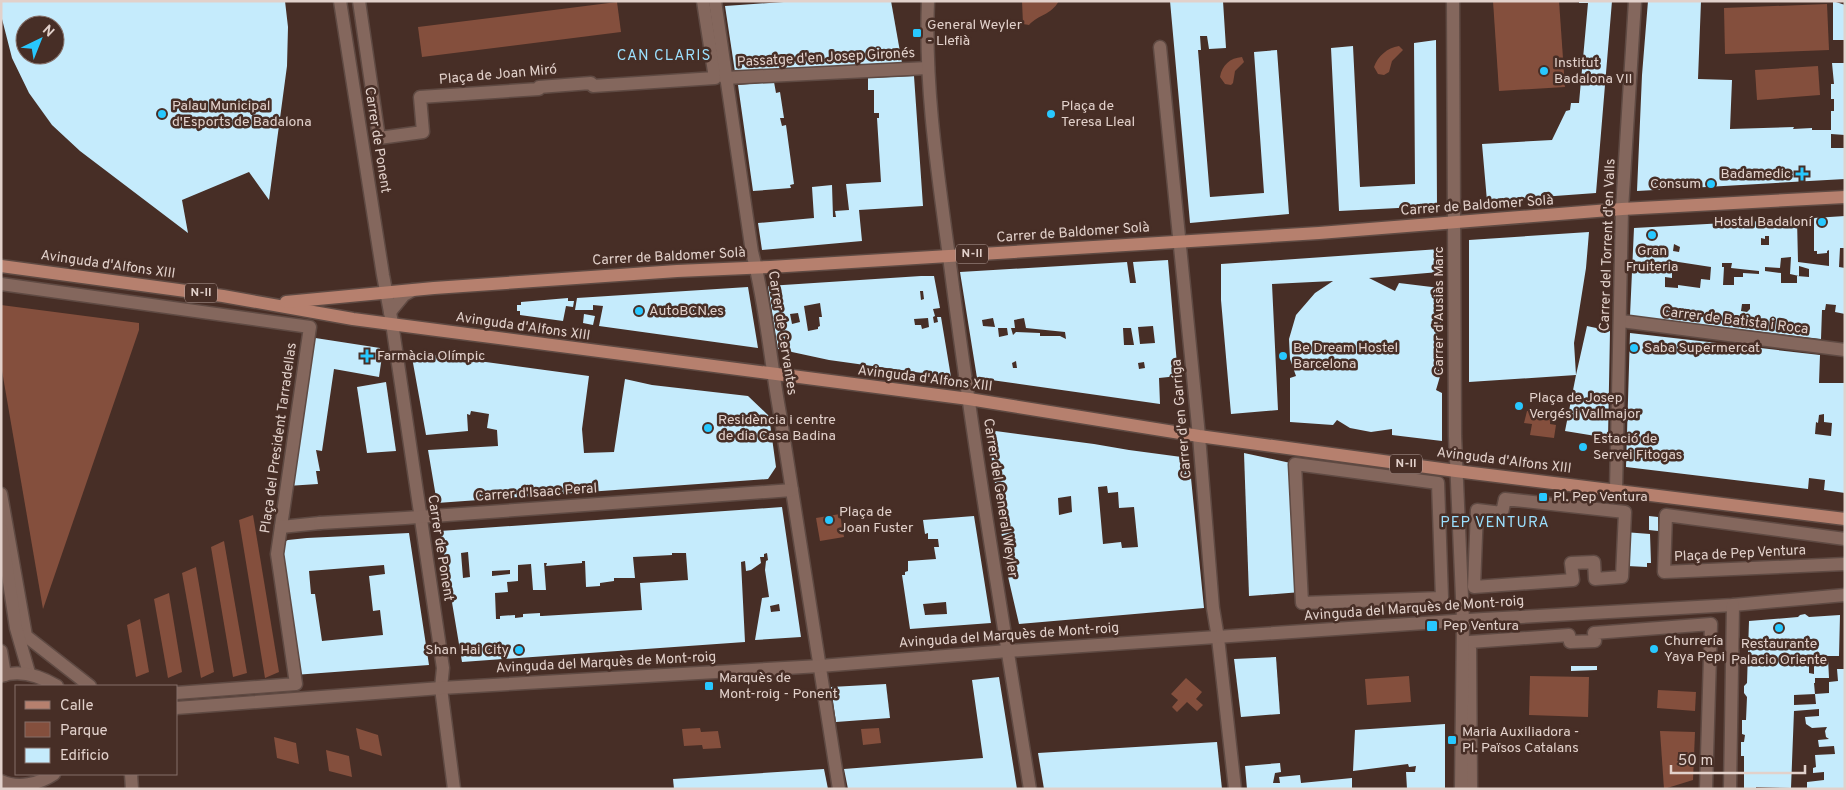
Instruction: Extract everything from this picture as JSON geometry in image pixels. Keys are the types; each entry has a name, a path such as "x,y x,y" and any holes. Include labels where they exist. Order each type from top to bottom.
{"main road":[{"name":"Carrer de Baldomer Solà","path":"273,304 386,292 677,271 1319,233 1622,209 1845,197"},
{"name":"Avinguda d'Alfons XIII","path":"1,266 273,304 353,319 391,318 773,375 969,399 1199,436 1456,471 1845,520"}],"street":[{"name":"Carrer de Ponent","path":"340,1 391,318 443,668 441,688 454,789"},
{"name":"Plaça de Joan Miró","path":"359,1 379,138 423,132 420,97 539,89 539,86 590,82 592,86 715,78 703,1"},
{"name":"Carrer de Cervantes","path":"715,1 752,252 761,292 839,789"},
{"name":"Carrer del General Weyler","path":"928,1 928,68 944,226 1030,789"},
{"name":"Carrer d'Ausiàs Marc","path":"1453,1 1456,471 1463,620 1460,789"},
{"name":"Carrer del Torrent d'en Valls","path":"1616,490 1622,209 1636,1"},
{"name":"Carrer d'en Garriga","path":"1160,47 1199,436 1213,608 1235,789"},
{"name":"Passatge d'en Josep Gironés","path":"725,78 928,68"},
{"name":"Plaça del President Tarradellas","path":"1,284 310,327 277,554 296,684 178,693"},
{"path":"391,318 404,295 414,290"},
{"name":"Carrer de Batista i Roca","path":"1621,321 1845,350"},
{"path":"1295,464 1438,482 1442,598 1302,603 1295,464"},
{"name":"Carrer d'Isaac Peral","path":"281,527 792,490"},
{"path":"1,494 26,636 89,685"},
{"path":"1504,499 1625,512 1622,576 1595,579 1594,562 1571,563 1573,580 1474,587 1477,510 1502,513 1504,499"},
{"name":"Plaça de Pep Ventura","path":"1845,539 1666,515 1664,572 1845,564"},
{"path":"1,529 16,628 29,673"},
{"name":"Avinguda del Marquès de Mont-roig","path":"178,708 441,688 820,666 1008,651 1463,620 1733,605 1845,595"},
{"path":"1730,789 1733,605"},
{"path":"1471,789 1470,642 1569,635 1570,642 1595,641 1594,633 1711,624 1706,789"},
{"path":"1,651 3,675 29,673 39,676 54,685"},
{"path":"1,781 19,785 36,783 53,775"},
{"path":"131,775 132,789"}],"green space":[{"path":"1022,1 1059,1 1052,10 1029,25 1023,24"},
{"path":"1493,1 1559,1 1565,87 1499,91"},
{"path":"617,2 621,32 422,57 418,27"},
{"path":"1827,4 1829,50 1725,54 1724,8"},
{"path":"1399,46 1403,50 1392,61 1389,72 1384,75 1378,74 1374,67 1378,59 1387,51"},
{"path":"1242,57 1244,62 1235,71 1233,83 1231,85 1225,84 1220,77 1223,69 1230,61"},
{"path":"1818,66 1820,95 1757,100 1755,70"},
{"path":"1,305 139,323 139,330 43,609 1,365"},
{"path":"1527,411 1551,411 1550,424 1556,425 1554,438 1530,435 1532,424 1524,423"},
{"path":"840,514 844,537 820,541 816,518"},
{"path":"253,515 279,672 265,678 239,520"},
{"path":"224,541 247,673 233,677 211,547"},
{"path":"196,567 214,672 201,678 182,573"},
{"path":"169,593 182,672 168,678 154,599"},
{"path":"140,619 149,672 136,677 127,625"},
{"path":"1409,676 1411,702 1367,705 1365,679"},
{"path":"1530,676 1589,677 1588,717 1529,715"},
{"path":"1186,678 1202,692 1196,699 1203,705 1197,711 1187,702 1177,712 1172,707 1178,700 1171,694"},
{"path":"1658,690 1696,692 1695,711 1657,708"},
{"path":"356,728 378,735 382,756 360,749"},
{"path":"700,728 701,732 718,731 721,748 703,749 702,745 684,746 682,729"},
{"path":"879,728 881,743 863,745 861,729"},
{"path":"1660,731 1695,732 1693,780 1664,789"},
{"path":"274,737 296,743 299,764 277,758"},
{"path":"326,750 349,756 352,777 329,771"}],"building":[{"name":"Palau Municipal d'Esports de Badalona","path":"1,1 285,1 288,27 287,66 269,200 249,172 182,200 188,233 80,151 52,125 29,93 15,65 65,65 65,15 15,15 15,64 2,19"},
{"path":"798,1 891,1 902,63 735,72 725,6"},
{"path":"1170,1 1223,1 1226,48 1209,49 1207,36 1200,36 1201,50 1198,50 1210,197 1264,193 1254,52 1277,50 1289,214 1190,223"},
{"path":"1579,1 1612,1 1596,193 1487,201 1482,144 1552,140 1566,111 1570,110 1571,103 1579,103 1588,3 1579,3"},
{"path":"1648,1 1701,1 1698,79 1732,80 1730,129 1794,127 1793,129 1831,130 1831,111 1834,111 1834,99 1831,99 1831,84 1834,84 1832,63 1845,63 1845,135 1831,134 1831,148 1845,148 1845,179 1637,191 1642,75"},
{"path":"1833,1 1845,5 1845,40 1833,40"},
{"path":"1436,40 1437,206 1339,211 1331,48 1353,46 1360,187 1415,184 1414,43"},
{"path":"914,76 923,206 859,210 862,241 762,250 758,223 814,218 812,187 832,185 833,217 836,217 835,211 849,210 846,184 881,182 877,118 879,118 879,113 874,113 874,90 868,90 868,78"},
{"path":"774,82 776,93 780,92 784,118 780,118 782,126 786,125 794,184 790,185 791,188 753,191 738,85"},
{"path":"1845,216 1845,248 1840,248 1839,267 1845,268 1845,314 1835,312 1836,305 1826,304 1825,310 1822,310 1821,339 1630,316 1634,228 1797,219 1798,262 1829,266 1829,250 1827,253 1817,254 1817,251 1814,251 1814,218","holes":["1765,236 1769,236 1769,245 1761,245 1761,238 1765,239","1674,244 1680,247 1679,252 1673,251","1791,257 1790,274 1799,276 1799,266 1809,269 1809,277 1797,276 1797,283 1781,283 1781,273 1765,271 1765,267 1780,268 1781,258","1672,261 1711,267 1710,280 1701,279 1700,288 1678,285 1678,288 1665,287 1665,277 1672,278","1722,263 1732,263 1731,268 1759,271 1759,274 1743,273 1743,277 1734,277 1734,285 1723,285 1724,267 1722,267","1742,304 1750,304 1750,309 1747,312 1741,311"]},
{"path":"1589,232 1586,268 1574,343 1576,375 1469,382 1469,240"},
{"path":"1440,249 1439,272 1369,278 1395,291 1399,283 1440,288 1441,332 1436,335 1440,351 1441,373 1436,390 1442,393 1442,441 1392,435 1392,429 1371,432 1350,428 1337,420 1333,425 1290,422 1290,378 1296,376 1290,359 1289,339 1296,315 1315,293 1333,281 1272,284 1278,410 1231,414 1221,300 1221,264"},
{"path":"1168,260 1178,376 1159,378 1160,404 977,378 960,272 1127,262 1130,283 1136,283 1133,262","holes":["993,318 995,327 983,326 982,320","1024,318 1026,328 1065,332 1066,339 1060,336 1040,336 1040,333 1016,332 1013,335 1011,328 1015,328 1014,320","1153,326 1155,343 1140,344 1138,327","998,328 1007,328 1008,335 999,337","1123,328 1131,328 1134,345 1124,345","1016,361 1017,368 1013,368 1012,363","1144,362 1145,368 1139,369 1138,363"]},
{"path":"934,276 940,308 933,309 934,323 938,322 937,317 941,317 951,377 829,360 778,349 768,286","holes":["920,291 923,291 924,299 921,300","820,303 822,317 819,317 820,326 818,329 808,331 804,306","798,313 800,322 792,324 790,314","928,318 929,327 922,329 921,325 915,325 914,319"]},
{"path":"748,287 758,348 599,326 603,306 593,305 593,310 575,310 577,298"},
{"path":"568,298 568,301 574,301 573,307 566,306 563,321 520,315 520,311 517,311 517,305 521,305 521,302"},
{"path":"584,314 595,316 593,325 583,323"},
{"path":"1587,326 1610,331 1608,438 1565,431"},
{"path":"1630,333 1820,355 1819,383 1845,383 1845,493 1824,490 1825,480 1809,478 1808,489 1626,467","holes":["1824,414 1824,422 1832,423 1831,436 1815,434 1819,415"]},
{"path":"309,337 380,348 382,356 379,377 334,369 322,451 316,450 320,471 316,471 318,484 287,486"},
{"path":"411,352 589,376 582,429 584,453 614,452 625,379 652,385 748,396 769,416 776,467 768,479 437,503 428,450 498,446 497,430 487,428 489,414 471,411 470,415 467,414 468,431 426,435"},
{"path":"386,382 396,451 367,453 357,387"},
{"path":"988,430 1189,458 1204,608 1019,624 1006,568","holes":["1107,486 1108,493 1118,492 1119,508 1134,507 1138,547 1122,548 1121,542 1103,544 1098,487","1071,496 1072,512 1059,515 1058,498"]},
{"path":"1244,453 1295,464 1301,592 1249,596"},
{"path":"782,507 801,637 755,640 762,598 769,597 765,570 766,561 768,560 767,553 764,554 764,557 760,557 761,563 751,570 746,571 745,561 741,562 745,642 462,662 440,531","holes":["468,552 470,577 463,578 461,553","672,553 686,553 688,580 640,583 642,610 542,616 540,616 540,613 523,614 523,617 515,618 515,615 500,616 500,619 496,619 495,593 508,592 507,582 518,581 518,565 531,564 533,590 546,590 544,563 547,563 546,566 582,563 582,561 585,561 586,587 600,586 600,583 614,581 614,578 635,578 633,557 672,555","510,570 510,574 492,576 492,571","779,604 780,611 771,612 770,606"]},
{"path":"974,516 991,623 910,629 902,575 905,575 905,572 908,571 908,561 936,559 934,547 939,547 938,539 928,539 928,533 925,534 923,520","holes":["946,602 947,614 925,615 923,604"]},
{"path":"1649,516 1658,517 1658,531 1649,530"},
{"path":"1624,532 1650,534 1651,563 1647,563 1647,567 1627,566"},
{"path":"409,533 429,665 294,675 282,543 288,540","holes":["384,565 385,574 369,576 373,611 380,610 383,635 322,641 315,594 311,594 309,571"]},
{"path":"1805,614 1809,617 1840,615 1839,656 1809,656 1809,673 1814,674 1814,659 1828,658 1829,678 1815,678 1814,683 1815,694 1829,693 1829,682 1838,681 1837,669 1845,669 1845,789 1807,789 1807,782 1824,780 1824,772 1813,773 1813,768 1816,767 1815,755 1835,754 1834,746 1819,747 1818,740 1829,739 1826,737 1825,731 1827,727 1812,728 1806,724 1805,717 1819,716 1819,709 1794,711 1791,788 1756,787 1756,789 1744,789 1744,756 1741,756 1741,742 1744,742 1745,735 1742,734 1742,720 1746,720 1747,697 1744,693 1744,686 1747,683 1749,621 1798,617","holes":["1815,694 1816,704 1794,705 1794,695"]},
{"path":"1276,657 1280,714 1241,717 1234,659"},
{"path":"1571,666 1597,666 1597,670 1571,671"},
{"path":"999,677 1017,789 848,789 844,769 983,758 972,680"},
{"path":"886,684 890,718 836,722 831,687"},
{"path":"1445,724 1445,789 1407,789 1406,772 1415,772 1416,766 1409,767 1408,764 1353,771 1355,730"},
{"path":"1217,742 1222,789 1044,789 1038,753"},
{"path":"1280,763 1281,772 1275,773 1273,783 1280,783 1279,777 1300,775 1301,783 1352,778 1352,789 1247,789 1245,766"},
{"path":"824,769 828,789 674,789 673,779"}],"place":[{"name":"General Weyler - Llefià","path":"917,33"},
{"name":"Institut Badalona VII","path":"1544,71"},
{"name":"Palau Municipal d'Esports de Badalona","path":"162,114"},
{"name":"Plaça de Teresa Lleal","path":"1051,114"},
{"name":"Badamedic","path":"1802,174"},
{"name":"Consum","path":"1711,184"},
{"name":"Hostal Badaloní","path":"1822,222"},
{"name":"Gran Fruiteria","path":"1652,235"},
{"name":"AutoBCN.es","path":"639,311"},
{"name":"Saba Supermercat","path":"1634,348"},
{"name":"Farmàcia Olímpic","path":"367,356"},
{"name":"Be Dream Hostel Barcelona","path":"1283,356"},
{"name":"Plaça de Josep Vergés i Vallmajor","path":"1519,406"},
{"name":"Residència i centre de dia Casa Badina","path":"708,428"},
{"name":"Estació de Servei Fitogas","path":"1583,447"},
{"name":"Pl. Pep Ventura","path":"1543,497"},
{"name":"Plaça de Joan Fuster","path":"829,520"},
{"name":"Pep Ventura","path":"1432,626"},
{"name":"Restaurante Palacio Oriente","path":"1779,628"},
{"name":"Churrería Yaya Pepi","path":"1654,649"},
{"name":"Shan Hai City","path":"519,650"},
{"name":"Marquès de Mont-roig - Ponent","path":"709,686"},
{"name":"Maria Auxiliadora - Pl. Països Catalans","path":"1452,740"}],"district":[{"name":"CAN CLARIS","path":"664,56"},
{"name":"PEP VENTURA","path":"1495,523"}]}
